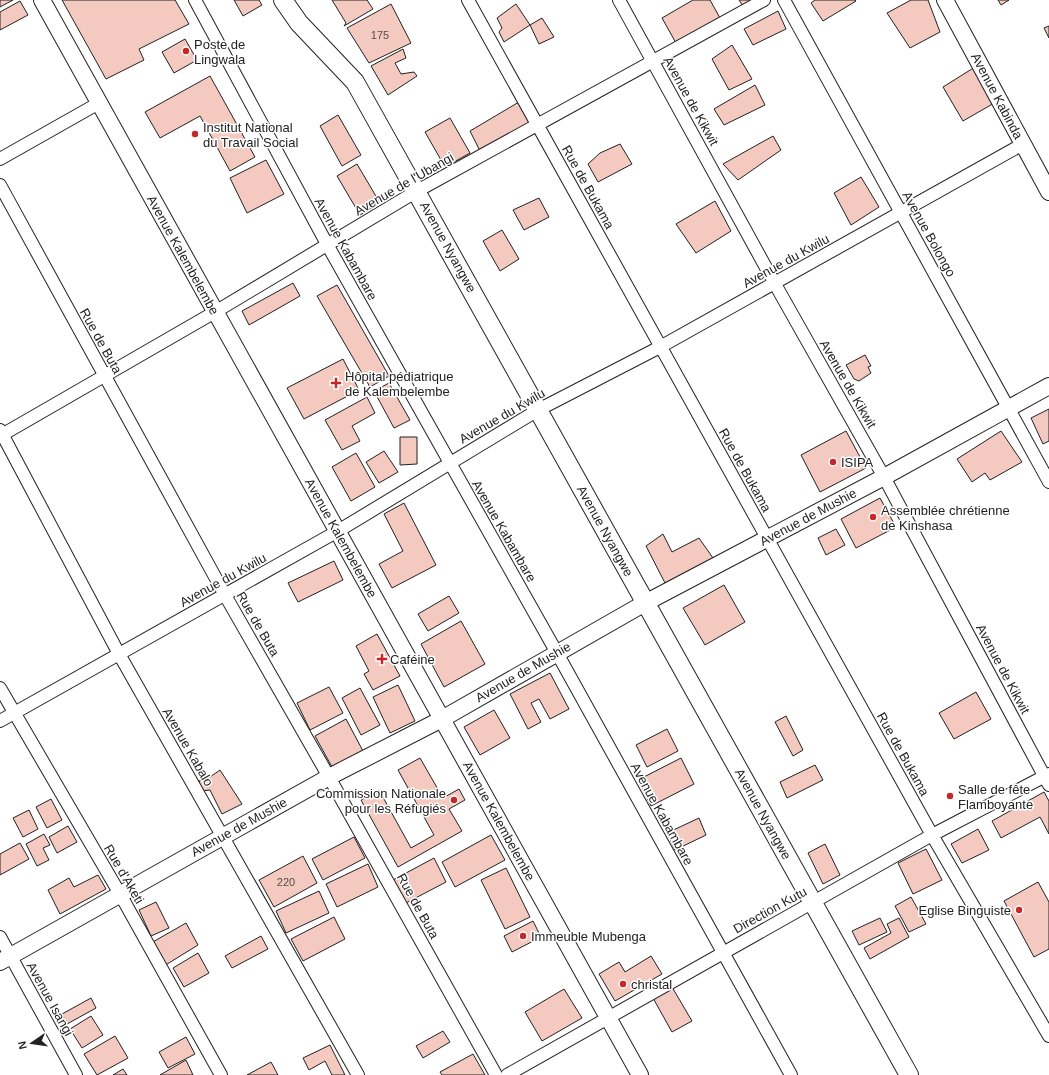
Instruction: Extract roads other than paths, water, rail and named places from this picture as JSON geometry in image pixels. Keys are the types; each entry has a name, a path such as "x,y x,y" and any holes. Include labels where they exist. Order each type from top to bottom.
{"main road":[{"name":"Avenue Nyangwe","path":"283,0 299,23 355,82 418,192 645,603 909,1075"}],"street":[{"name":"Avenue Kalembelembe","path":"42,0 640,1075"},
{"name":"Avenue Kabambare","path":"195,0 328,246 449,464 557,653 791,1075"},
{"name":"Rue de Bukama","path":"468,0 932,835 1049,1036"},
{"name":"Avenue de Kikwit","path":"619,0 775,284 884,477 1047,779"},
{"name":"Avenue de l'Ubangi","path":"1,434 104,377 418,192 538,124 654,62 764,0"},
{"name":"Avenue Bolongo","path":"784,0 1049,482"},
{"name":"Avenue Kabinda","path":"945,0 1049,192"},
{"path":"0,159 99,103"},
{"name":"Avenue du Kwilu","path":"0,721 338,531 538,410 660,347 775,284 1023,144"},
{"name":"Rue de Buta","path":"0,185 225,595 329,776 496,1075"},
{"name":"Avenue de Mushie","path":"5,959 329,776 442,719 645,603 884,477 1049,386"},
{"name":"Avenue Kabalo","path":"1,434 119,654 358,1075"},
{"name":"Rue d'Aketi","path":"0,688 120,894 221,1075"},
{"name":"Direction Kutu","path":"507,1075 722,952 932,835 1047,779"},
{"name":"Avenue Isangi","path":"0,937 5,959 76,1075"}],"place":[{"name":"Poste de Lingwala","path":"186,51"},
{"name":"Institut National du Travail Social","path":"195,134"},
{"name":"Hôpital pédiatrique de Kalembelembe","path":"336,383"},
{"name":"ISIPA","path":"833,462"},
{"name":"Assemblée chrétienne de Kinshasa","path":"873,517"},
{"name":"Caféine","path":"382,659"},
{"name":"Salle de fête Flamboyante","path":"950,796"},
{"name":"Commission Nationale pour les Réfugiés","path":"454,800"},
{"name":"Eglise Binguiste","path":"1019,910"},
{"name":"Immeuble Mubenga","path":"523,936"},
{"name":"christal","path":"623,984"}]}
